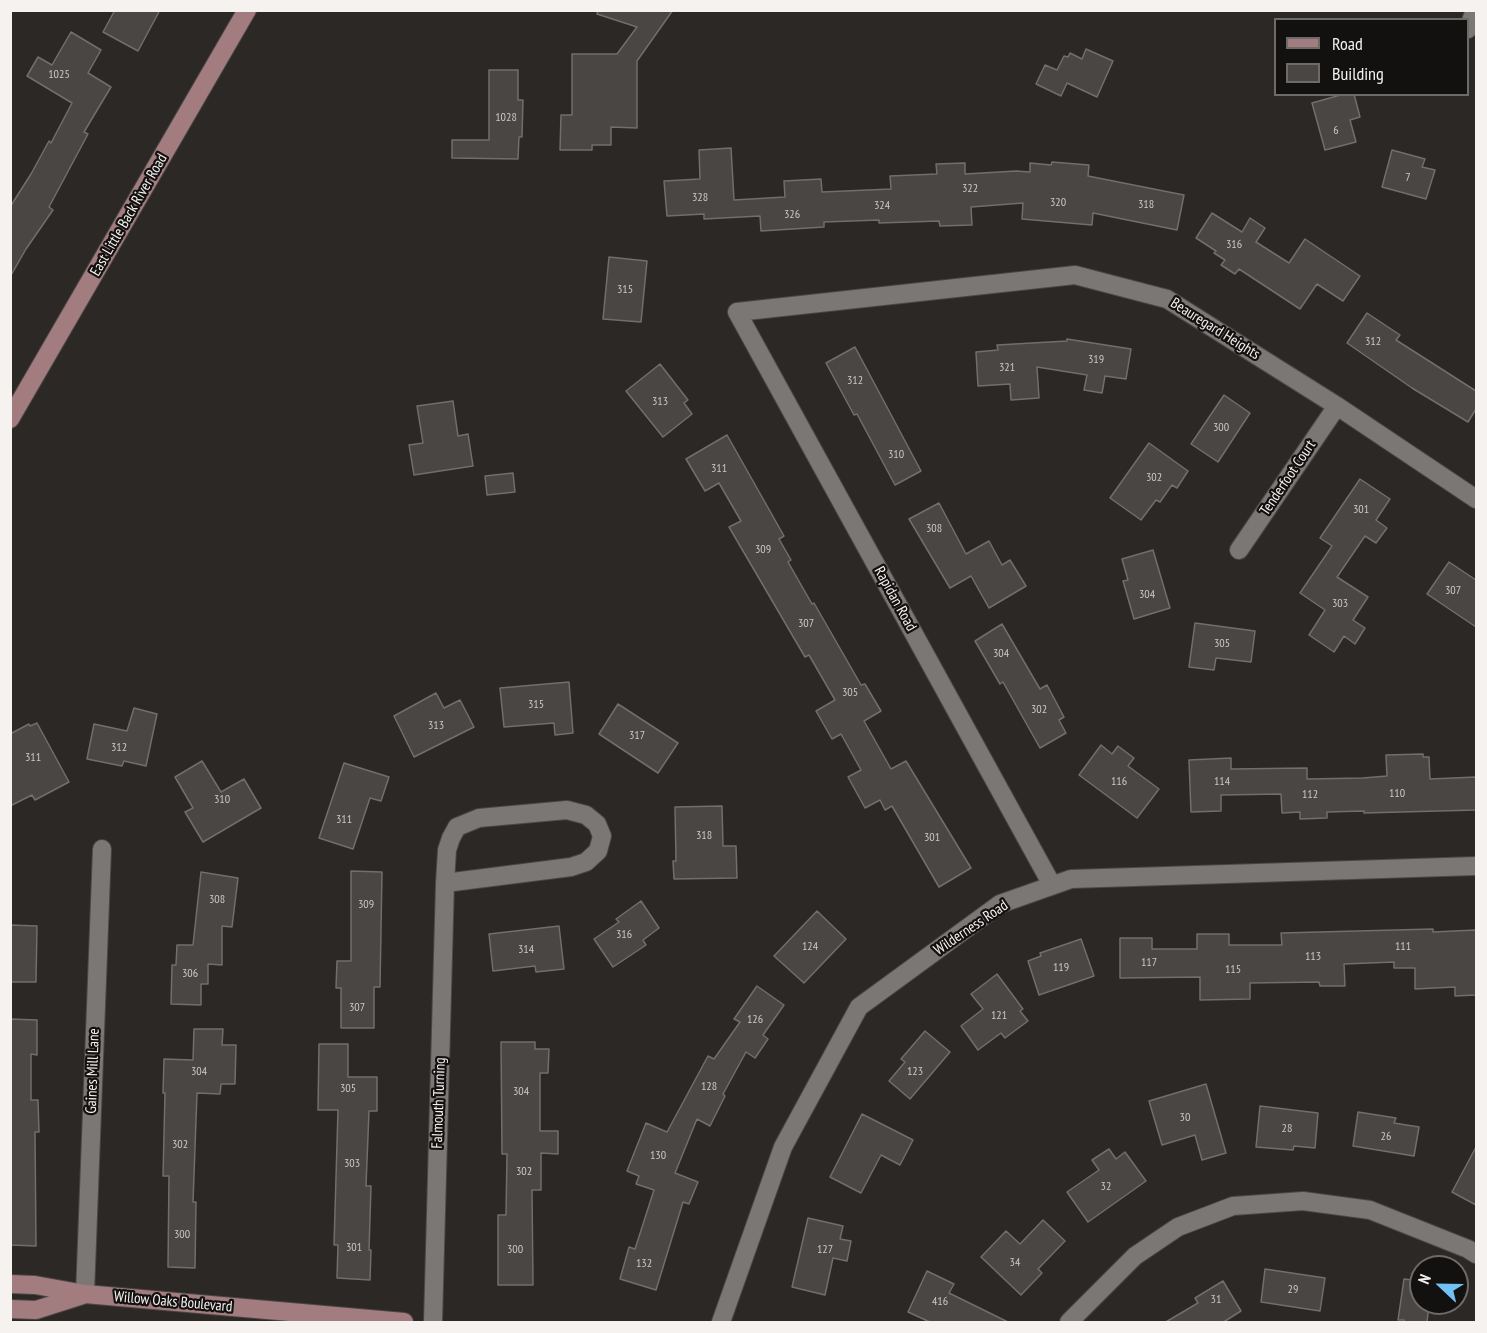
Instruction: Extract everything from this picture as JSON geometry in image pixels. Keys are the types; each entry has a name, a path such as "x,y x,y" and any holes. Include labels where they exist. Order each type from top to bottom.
{"street":[{"name":"East Little Back River Road","path":"10,419 247,10"},
{"path":"1469,25 1476,10"},
{"name":"Beauregard Heights","path":"737,312 1075,275 1167,299 1337,406 1476,499"},
{"name":"Rapidan Road","path":"737,312 1052,885"},
{"name":"Tenderfoot Court","path":"1239,550 1337,406"},
{"name":"Falmouth Turning","path":"433,1323 445,883 447,850 451,838 458,827 479,818 567,810 586,815 597,824 602,836 598,851 586,862 571,867 445,883"},
{"name":"Gaines Mill Lane","path":"85,1294 102,849"},
{"name":"Wilderness Road","path":"721,1323 783,1147 859,1007 1000,904 1071,879 1476,866"},
{"path":"1069,1323 1135,1256 1178,1227 1233,1206 1303,1202 1370,1210 1476,1254"},
{"name":"Willow Oaks Boulevard","path":"10,1284 35,1285 85,1294 404,1323"},
{"name":"Willow Oaks Boulevard","path":"10,1309 36,1310 85,1294"}],"building":[{"path":"115,10 160,10 138,51 103,32"},
{"path":"598,10 673,10 637,61 637,128 611,127 611,145 592,145 592,150 560,150 561,115 572,115 572,54 617,54 637,27 597,14"},
{"path":"71,32 101,50 88,73 111,87 84,132 88,134 49,207 53,210 10,277 10,207 49,141 51,143 72,103 27,76 38,57 52,65"},
{"path":"1086,49 1113,61 1097,97 1067,83 1061,96 1036,84 1045,65 1057,70 1064,56 1068,57 1070,53 1082,59"},
{"path":"489,70 518,70 518,100 523,100 522,137 519,137 518,159 452,158 452,140 489,140"},
{"path":"1337,96 1355,96 1360,117 1350,120 1356,142 1325,150 1312,103"},
{"path":"731,148 734,200 785,197 784,181 821,179 822,192 891,189 890,176 937,174 936,164 965,163 965,174 1030,172 1030,163 1051,165 1052,162 1089,165 1088,176 1184,195 1177,230 1093,213 1092,225 1022,219 1023,203 971,207 972,225 940,226 939,221 879,223 879,220 824,222 824,227 761,231 760,216 704,219 704,214 667,216 664,181 700,179 699,150"},
{"path":"1392,150 1425,159 1422,167 1435,170 1426,199 1382,187"},
{"path":"1212,213 1242,232 1250,218 1265,228 1256,242 1289,263 1305,239 1360,276 1343,301 1317,284 1300,309 1239,269 1235,274 1221,265 1225,260 1196,238"},
{"path":"609,257 647,261 641,322 603,319"},
{"path":"1367,313 1400,335 1396,340 1476,391 1476,409 1468,422 1412,388 1347,343"},
{"path":"1067,339 1131,349 1126,379 1105,376 1102,393 1084,390 1087,375 1037,367 1039,398 1011,400 1010,384 978,386 976,352 998,350 997,345 1067,341"},
{"path":"855,347 921,471 895,485 857,414 854,415 826,363"},
{"path":"660,364 688,400 684,403 692,414 663,437 626,391"},
{"path":"1224,395 1250,413 1218,462 1191,444"},
{"path":"453,401 458,436 468,434 473,466 414,475 409,445 423,443 417,406"},
{"path":"727,435 784,536 779,539 791,560 788,562 861,685 865,684 881,711 864,721 891,769 906,761 971,868 939,887 892,806 885,810 880,800 865,808 848,777 861,770 841,734 832,739 816,711 835,700 809,655 805,657 729,527 741,521 719,483 705,491 686,459"},
{"path":"1149,443 1188,471 1177,488 1172,485 1160,502 1156,500 1141,520 1110,498"},
{"path":"513,473 515,492 487,495 485,476"},
{"path":"1360,479 1390,499 1376,520 1387,528 1376,543 1365,536 1337,577 1368,597 1353,620 1365,628 1355,644 1344,636 1334,652 1309,635 1325,610 1300,593 1332,546 1320,538"},
{"path":"939,503 966,554 989,541 1002,565 1010,560 1026,586 989,608 971,576 950,588 909,519"},
{"path":"1153,550 1170,608 1134,619 1123,581 1128,580 1122,559"},
{"path":"1449,562 1476,580 1476,627 1427,594"},
{"path":"1195,623 1255,631 1251,662 1216,658 1214,670 1189,667"},
{"path":"1002,624 1040,689 1047,685 1064,717 1059,720 1066,733 1040,748 1003,682 1000,684 975,641"},
{"path":"569,682 573,733 555,735 554,723 504,727 500,688"},
{"path":"436,693 444,708 460,700 474,727 414,757 394,716"},
{"path":"618,704 678,743 658,773 599,734"},
{"path":"134,708 157,714 146,766 124,761 122,766 87,759 94,724 127,731"},
{"path":"37,723 69,782 35,800 32,795 10,806 10,734 29,724 30,726"},
{"path":"1101,745 1112,754 1118,746 1134,758 1128,766 1159,789 1137,818 1079,775"},
{"path":"1423,754 1423,757 1429,757 1430,779 1476,777 1476,810 1327,812 1327,818 1300,819 1300,812 1282,813 1281,794 1221,795 1221,811 1191,812 1189,760 1231,758 1231,769 1307,768 1307,779 1363,778 1387,776 1386,755"},
{"path":"202,761 221,792 244,779 261,808 203,842 185,812 193,808 175,777"},
{"path":"344,763 389,777 381,801 370,798 353,849 319,838"},
{"path":"722,806 723,846 736,846 737,878 674,879 675,807"},
{"path":"351,871 382,872 380,987 374,987 374,1028 341,1028 341,988 336,988 337,961 351,961"},
{"path":"201,872 238,878 232,927 222,926 222,965 208,964 208,984 201,984 201,1005 171,1004 172,965 176,965 177,945 193,945"},
{"path":"641,901 659,928 643,940 646,945 613,967 594,939 619,922 616,919"},
{"path":"817,911 846,939 804,983 774,956"},
{"path":"10,925 37,926 36,982 10,982"},
{"path":"559,926 564,969 536,972 535,966 493,971 489,934"},
{"path":"1433,929 1433,932 1476,930 1476,995 1455,996 1455,987 1415,989 1415,968 1394,968 1394,962 1344,964 1345,986 1320,986 1319,982 1250,983 1250,999 1200,1000 1200,977 1120,978 1120,938 1152,938 1152,949 1197,949 1197,934 1229,934 1229,945 1282,945 1281,933"},
{"path":"1081,939 1094,976 1039,995 1028,961 1041,956 1040,953"},
{"path":"997,974 1023,1009 1020,1011 1028,1021 1005,1038 1001,1033 978,1050 961,1026 983,1009 971,994"},
{"path":"757,986 784,1005 763,1035 768,1039 755,1058 746,1052 723,1094 725,1096 710,1126 697,1119 675,1173 698,1182 689,1204 683,1202 656,1290 620,1279 629,1247 635,1249 654,1190 636,1184 639,1176 627,1171 646,1123 667,1132 708,1056 714,1059 740,1022 734,1019"},
{"path":"10,1019 37,1020 37,1055 31,1054 31,1100 38,1100 39,1132 35,1132 36,1246 10,1245"},
{"path":"194,1029 223,1029 222,1045 236,1045 235,1084 221,1084 220,1094 197,1093 193,1202 196,1202 195,1268 168,1267 169,1176 163,1176 164,1059 193,1060"},
{"path":"925,1031 950,1052 910,1099 889,1081 905,1062 901,1059"},
{"path":"501,1042 535,1042 535,1049 549,1049 548,1073 540,1073 540,1131 558,1131 558,1154 541,1153 541,1190 532,1190 533,1285 498,1285 498,1215 506,1215 507,1154 502,1154"},
{"path":"319,1044 348,1044 348,1077 377,1077 377,1111 369,1111 366,1186 371,1186 370,1280 337,1278 338,1245 334,1245 338,1110 318,1110"},
{"path":"1206,1084 1226,1153 1202,1160 1195,1135 1162,1145 1149,1101"},
{"path":"1260,1106 1318,1113 1315,1148 1294,1146 1293,1150 1256,1147"},
{"path":"1358,1112 1396,1118 1394,1123 1419,1127 1414,1156 1353,1146"},
{"path":"862,1114 913,1140 900,1165 881,1155 861,1193 830,1177"},
{"path":"1476,1147 1476,1205 1452,1192"},
{"path":"1109,1149 1116,1159 1125,1152 1146,1181 1088,1222 1067,1192 1099,1170 1092,1160"},
{"path":"808,1218 843,1226 840,1239 851,1241 847,1261 833,1258 825,1295 792,1287"},
{"path":"1043,1220 1065,1241 1038,1269 1042,1273 1021,1295 981,1257 1006,1231 1020,1244"},
{"path":"1265,1269 1325,1278 1320,1311 1261,1302"},
{"path":"927,1271 954,1284 949,1293 1010,1323 932,1323 908,1312"},
{"path":"1404,1279 1409,1280 1409,1315 1428,1315 1427,1323 1404,1323 1404,1320 1398,1320"},
{"path":"1223,1281 1241,1311 1222,1323 1164,1323 1198,1303 1195,1298"}]}
